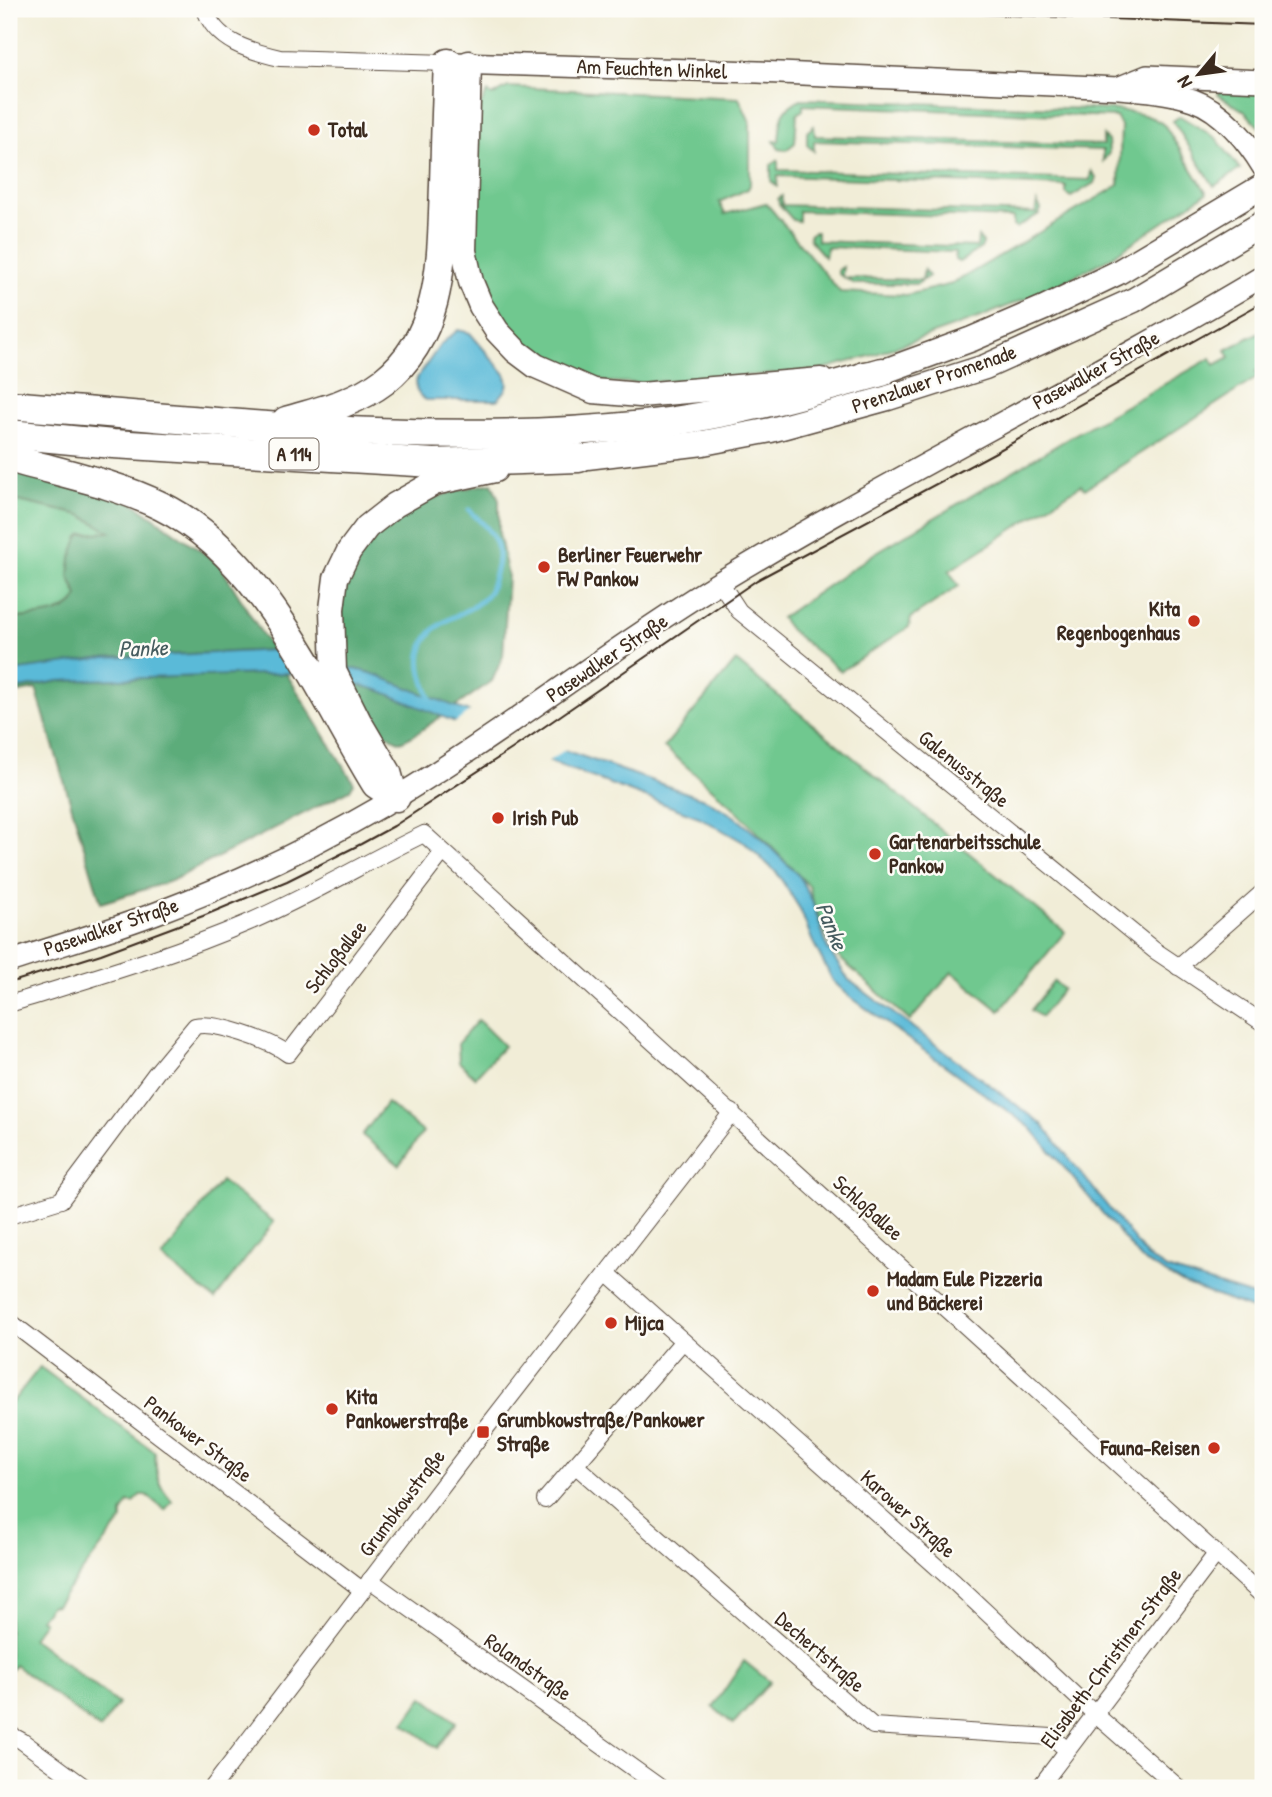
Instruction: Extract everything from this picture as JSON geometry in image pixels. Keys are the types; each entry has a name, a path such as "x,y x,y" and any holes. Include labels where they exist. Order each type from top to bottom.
{"highway":[{"path":"271,425 342,404 367,392 400,366 422,335 440,277 458,63"},
{"name":"A 114","path":"9,405 431,435 644,425 763,406 881,372"},
{"name":"A 114","path":"9,434 434,463 579,458"},
{"path":"9,458 87,478 164,507 230,558 254,583 295,644 376,784 396,797"}],"main road":[{"name":"Am Feuchten Winkel","path":"458,63 1118,88 1157,92 1196,101 1234,129 1263,167"},
{"name":"Prenzlauer Promenade","path":"458,63 463,234 467,268 478,299 497,331 516,351 536,366 593,391 640,395 731,389 881,372 1044,309 1117,273 1263,186"},
{"name":"Am Feuchten Winkel","path":"1118,88 1147,75 1263,81"},
{"name":"Prenzlauer Promenade","path":"396,797 389,772 334,671 332,609 336,578 349,551 367,527 395,505 434,483 482,472 689,445 771,429 888,398 973,371 1134,300 1263,223"},
{"name":"Pasewalker Straße","path":"9,962 156,914 287,857 396,797 720,582 1263,276"}],"street":[{"name":"Am Feuchten Winkel","path":"205,9 208,20 225,38 254,51 280,58 458,63"},
{"name":"Galenusstraße","path":"720,582 739,611 1099,906 1178,967 1263,1023"},
{"name":"Schloßallee","path":"424,834 1263,1596"},
{"name":"Pasewalker Straße","path":"9,1004 165,954 246,923 330,884 424,834"},
{"name":"Schloßallee","path":"9,1216 61,1200 156,1073 195,1026 203,1024 220,1028 278,1046 288,1054 443,852"},
{"path":"1178,967 1263,892"},
{"name":"Grumbkowstraße","path":"212,1788 732,1112"},
{"name":"Karower Straße","path":"607,1273 955,1583 1096,1715 1179,1788"},
{"name":"Pankower Straße","path":"9,1321 366,1585"},
{"path":"545,1500 683,1341"},
{"name":"Dechertstraße","path":"575,1465 873,1726 1052,1737 1067,1750"},
{"name":"Elisabeth-Christinen-Straße","path":"1040,1788 1216,1554"},
{"name":"Rolandstraße","path":"366,1585 661,1788"},
{"path":"9,1734 86,1788"}],"green space":[{"path":"508,87 739,98 750,122 750,185 748,189 719,202 725,214 766,203 840,292 906,295 952,284 1119,185 1121,126 1116,117 803,105 803,110 797,114 795,143 786,150 779,149 774,141 779,141 785,111 801,99 1117,110 1142,115 1165,126 1207,193 1108,259 1048,290 870,356 816,371 637,383 606,382 574,373 552,363 516,337 488,297 474,252 479,107 488,92 492,96"},
{"path":"1220,90 1263,92 1263,131 1244,111 1218,95"},
{"path":"1180,116 1216,138 1240,169 1214,186 1173,121"},
{"path":"814,126 815,136 1103,145 1103,136 1108,141 1109,153 1103,161 1103,150 814,141 814,151 807,145 807,132"},
{"path":"778,160 778,170 1090,180 1091,171 1096,177 1094,183 1071,197 1066,193 1066,186 778,176 777,186 771,181 771,165"},
{"path":"782,196 782,205 1036,213 1037,203 1041,209 1039,214 1016,228 1013,226 1013,218 799,211 799,221 793,220 779,204 778,199"},
{"path":"817,232 817,241 977,247 978,237 983,243 981,248 959,262 955,260 955,252 827,247 825,257 810,240 809,235"},
{"path":"843,267 842,276 845,278 922,280 924,270 929,276 917,284 855,284 838,274 838,270"},
{"path":"1263,330 1263,367 1255,372 1258,377 1085,489 1081,485 949,571 959,586 911,618 909,627 841,671 790,630 781,618 875,553 1079,432 1211,358 1215,365 1230,357 1226,350"},
{"path":"9,466 132,502 219,564 272,650 104,658 9,673 9,619 48,615 73,603 78,596 69,576 71,558 78,538 82,534 110,532 81,515 9,499"},
{"path":"492,483 499,500 499,533 508,576 503,656 492,681 401,742 368,719 356,703 345,680 341,608 344,587 369,542 392,520 433,499"},
{"path":"9,499 81,515 111,532 82,534 72,584 78,596 66,608 48,615 9,619"},
{"name":"Gartenarbeitsschule Pankow","path":"736,661 1065,932 1000,1011 952,972 910,1021 834,953 809,886 732,806 664,747"},
{"path":"286,673 354,783 350,790 171,881 101,903 36,689 9,694 9,690 59,681"},
{"path":"1054,981 1063,989 1041,1017 1031,1010"},
{"path":"478,1020 504,1046 475,1077 459,1062 458,1043"},
{"path":"387,1103 423,1132 399,1165 362,1135"},
{"path":"221,1181 274,1222 215,1299 162,1258"},
{"path":"40,1367 155,1452 158,1479 172,1501 165,1510 146,1495 140,1495 134,1503 129,1502 122,1513 122,1520 56,1605 50,1606 40,1619 44,1622 32,1638 118,1704 100,1729 15,1665 9,1672 9,1406"},
{"path":"744,1661 770,1682 733,1724 713,1707"},
{"path":"423,1697 456,1722 437,1748 404,1723"}],"water":[{"path":"458,330 470,333 505,374 507,388 497,400 426,400 418,393 417,378 441,344"},
{"path":"278,650 371,673 564,750 707,800 734,816 762,839 800,877 812,901 828,949 849,980 1042,1124 1147,1256 1167,1269 1263,1299 1263,1313 1184,1284 1141,1259 1031,1128 849,996 833,981 800,909 777,873 745,843 699,817 548,761 381,691 345,681 292,673 59,681 9,690 9,673 19,670 104,658"}],"pier":[{"path":"472,710 566,749 546,763 452,725"}],"waterway":[{"path":"431,701 421,666 421,654 426,641 442,623 482,599 490,590 498,563 494,538 469,510"}],"tram line":[{"path":"854,9 1263,25"},
{"path":"9,983 101,954 203,916 287,881 361,844 394,826 512,749 757,580 994,453 1263,302"}],"place":[{"name":"Total","path":"314,130"},
{"name":"Berliner Feuerwehr FW Pankow","path":"544,567"},
{"name":"Kita Regenbogenhaus","path":"1194,621"},
{"name":"Irish Pub","path":"498,818"},
{"name":"Gartenarbeitsschule Pankow","path":"875,854"},
{"name":"Madam Eule Pizzeria und Bäckerei","path":"873,1291"},
{"name":"Mijca","path":"611,1323"},
{"name":"Kita Pankowerstraße","path":"332,1409"},
{"name":"Grumbkowstraße/Pankower Straße","path":"483,1432"},
{"name":"Fauna-Reisen","path":"1214,1448"}],"water label":[{"name":"Panke","path":"143,648"},
{"name":"Panke","path":"832,926"}]}
